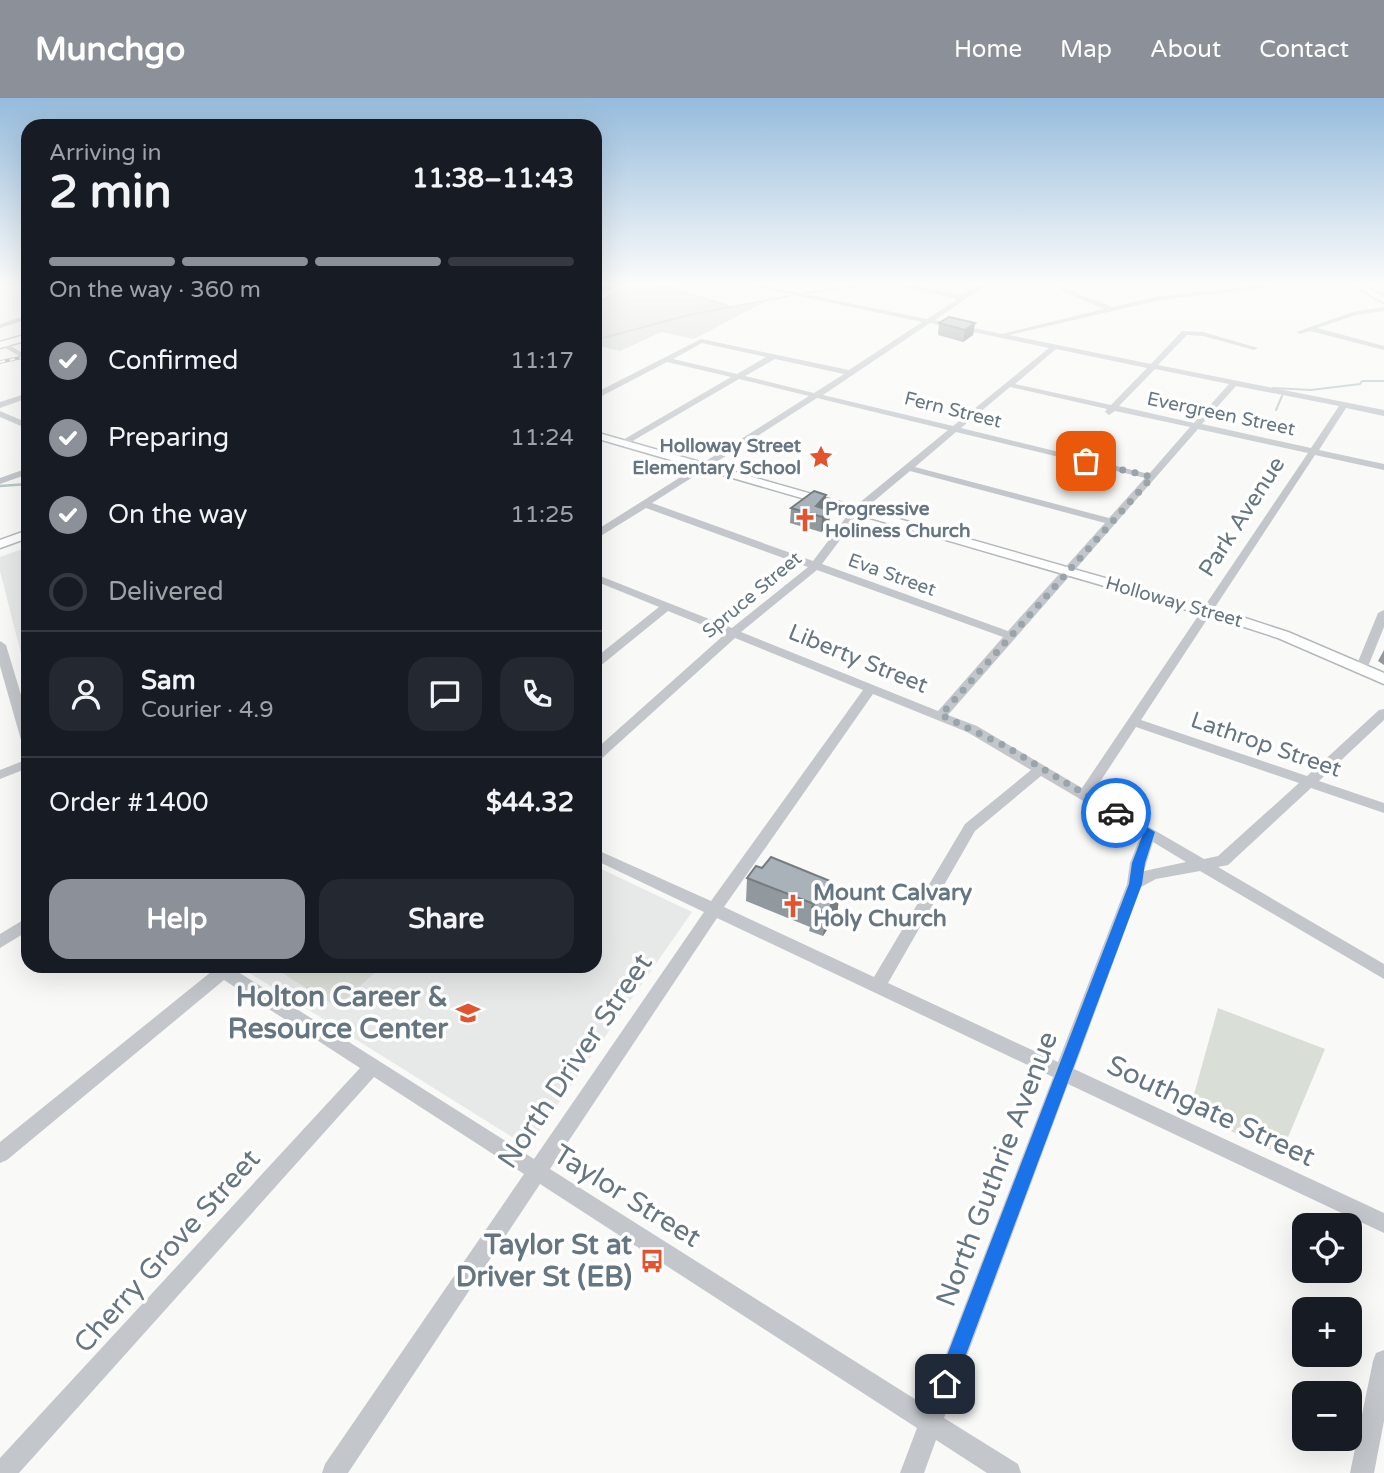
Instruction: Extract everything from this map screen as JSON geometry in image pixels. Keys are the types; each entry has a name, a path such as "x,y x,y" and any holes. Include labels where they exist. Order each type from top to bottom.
{"main road":[{"name":"Holloway Street","path":"602,437 1269,630 1384,680"},
{"path":"0,544 21,536"},
{"path":"0,551 21,544"}],"street":[{"path":"602,392 685,349"},
{"path":"741,349 852,373"},
{"path":"602,531 888,349"},
{"name":"Spruce Street","path":"602,751 734,631 815,566 857,510 1051,349"},
{"path":"1070,349 1384,413"},
{"path":"1110,410 1168,349"},
{"path":"624,443 774,356"},
{"name":"Fern Street","path":"665,359 1152,477"},
{"path":"941,715 1234,383"},
{"name":"Evergreen Street","path":"1010,385 1110,410 1384,467"},
{"path":"0,405 21,398"},
{"name":"Park Avenue","path":"1085,794 1344,405"},
{"path":"0,414 21,423"},
{"path":"909,468 1111,522"},
{"path":"0,481 21,474"},
{"name":"Eva Street","path":"645,504 1010,636"},
{"name":"Liberty Street","path":"602,580 941,715 994,740 1384,972"},
{"path":"602,658 668,605"},
{"path":"1361,669 1384,614"},
{"path":"0,645 21,718"},
{"name":"North Driver Street","path":"334,1473 714,909 871,687"},
{"path":"0,695 13,692"},
{"path":"1135,884 1152,874 1205,866 1223,860 1384,713"},
{"name":"Lathrop Street","path":"1135,722 1384,808"},
{"path":"0,775 21,766"},
{"path":"878,986 970,828 1041,768"},
{"name":"North Guthrie Avenue","path":"912,1473 1135,884 1138,863 1149,832"},
{"name":"Southgate Street","path":"602,857 1384,1223"},
{"path":"0,942 21,928"},
{"path":"0,1154 216,973"},
{"name":"Taylor Street","path":"230,973 535,1173 1009,1473"},
{"name":"Cherry Grove Street","path":"3,1473 372,1067"},
{"path":"1362,1473 1384,1362"}],"shaded area":[{"path":"21,550 21,654 0,571 0,557"},
{"name":"Holton Career & Resource Center","path":"602,869 692,912 528,1147 249,973 602,973"},
{"path":"282,973 374,973 337,1007"},
{"path":"1218,1008 1325,1049 1281,1154 1189,1112"}],"building":[{"path":"814,491 826,495 816,506 830,511 822,517 791,508"},
{"path":"771,857 830,881 827,886 840,891 826,913 812,907 814,904 747,878 756,866 762,868"}],"waterway":[{"path":"1273,388 1311,390 1360,384 1362,381 1384,381"},
{"path":"1276,410 1282,396"},
{"path":"0,486 21,484"}],"railway":[{"path":"0,362 21,358"}],"way so far":[{"path":"1086,461 1152,477 941,715 1005,746 1116,813"}],"place":[{"name":"Holloway Street Elementary School","path":"821,457"},
{"name":"Progressive Holiness Church","path":"805,520"},
{"name":"Mount Calvary Holy Church","path":"793,906"},
{"name":"Holton Career & Resource Center","path":"468,1013"},
{"name":"Taylor St at Driver St (EB)","path":"652,1261"}],"route":[{"path":"945,1384 1135,884 1138,863 1149,832 1116,813"}]}
